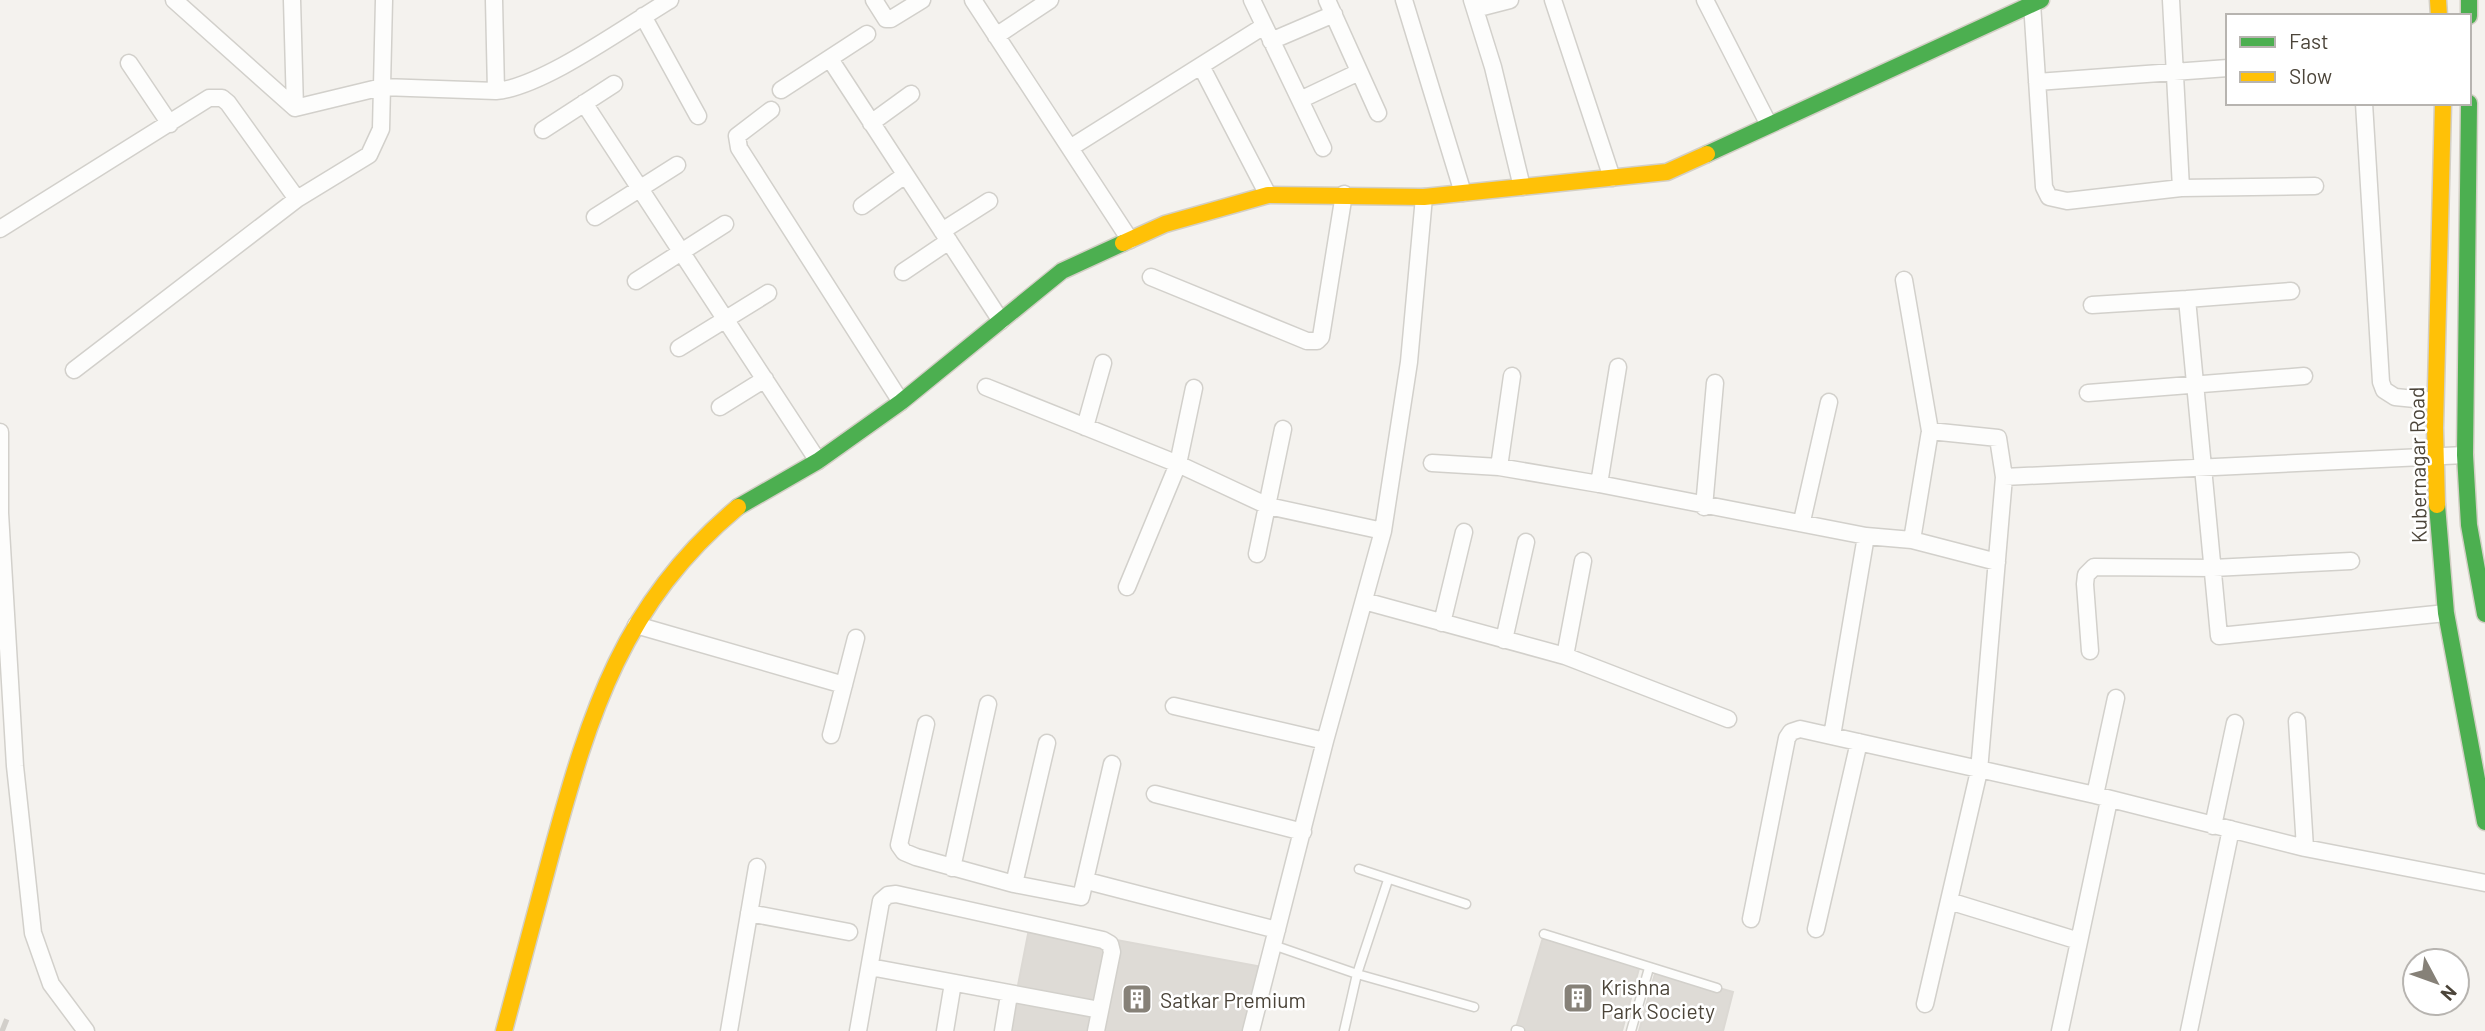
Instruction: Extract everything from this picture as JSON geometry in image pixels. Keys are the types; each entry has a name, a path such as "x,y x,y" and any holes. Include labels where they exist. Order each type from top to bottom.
{"street":[{"path":"174,0 295,108"},
{"path":"292,0 295,108"},
{"path":"74,370 298,199 369,155 381,128 384,0"},
{"path":"494,0 496,91"},
{"path":"295,108 382,87 514,90 531,83 670,0"},
{"path":"874,0 886,19 891,19 922,0"},
{"path":"972,0 1130,240"},
{"path":"996,36 1050,0"},
{"path":"1252,0 1323,148"},
{"path":"1404,0 1463,193"},
{"path":"1510,0 1473,5 1493,67 1522,187"},
{"path":"1553,0 1612,177"},
{"path":"1705,0 1769,125"},
{"path":"2171,0 2180,188"},
{"path":"504,1031 582,741 624,644 650,601 697,544 737,508 818,461 901,402 1062,271 1165,224 1268,195 1424,197 1667,172 1769,125 2010,6 2037,1 2037,82 2044,187 2049,197 2067,201 2180,188 2315,186"},
{"path":"1271,41 1331,7 1378,113"},
{"path":"643,16 698,116"},
{"path":"1070,148 1264,26"},
{"path":"781,90 867,34"},
{"path":"830,59 1001,321"},
{"path":"129,63 170,124"},
{"path":"1201,66 1268,195"},
{"path":"2037,82 2226,68"},
{"path":"1300,100 1359,72"},
{"path":"543,130 614,84"},
{"path":"871,123 911,94"},
{"path":"0,229 209,98 222,98 298,199"},
{"path":"584,103 818,461"},
{"path":"2364,105 2381,382 2384,390 2395,397 2435,401"},
{"name":"Kubernagar Road","path":"2443,105 2435,401 2437,524 2446,613 2485,821"},
{"path":"2469,105 2465,455 2469,525 2485,614"},
{"path":"771,110 737,136 739,148 901,402"},
{"path":"595,217 677,165"},
{"path":"862,206 905,175"},
{"path":"1151,277 1307,341 1317,341 1321,337 1344,194"},
{"path":"1251,1031 1325,741 1383,531 1409,362 1424,197"},
{"path":"903,272 989,201"},
{"path":"636,281 725,224"},
{"path":"1904,280 1930,430 1912,540"},
{"path":"2092,305 2291,291"},
{"path":"679,348 768,293"},
{"path":"2188,299 2219,636 2446,613"},
{"path":"1085,426 1103,363"},
{"path":"1599,484 1618,367"},
{"path":"1499,467 1512,376"},
{"path":"2088,393 2304,376"},
{"path":"720,407 765,380"},
{"path":"1704,507 1714,383"},
{"path":"986,387 1178,464 1268,506 1383,531"},
{"path":"1127,587 1178,464 1194,388"},
{"path":"1802,522 1829,402"},
{"path":"1257,554 1283,429"},
{"path":"1925,1004 1979,771 2004,477 1998,439 1930,430"},
{"path":"0,432 0,513 15,766 33,933 51,984 86,1031"},
{"path":"2004,477 2465,455"},
{"path":"1432,463 1499,467 1599,484 1704,507 1802,522 1866,536 1912,540 1997,562"},
{"path":"1442,623 1464,532"},
{"path":"1832,736 1866,536"},
{"path":"1504,639 1526,542"},
{"path":"1565,656 1583,561"},
{"path":"2090,651 2085,584 2089,570 2104,567 2213,568 2351,561"},
{"path":"1364,601 1565,656 1728,719"},
{"path":"636,625 844,685"},
{"path":"831,735 856,638"},
{"path":"2060,1031 2079,941 2116,698"},
{"path":"952,868 988,704"},
{"path":"1174,706 1325,741"},
{"path":"2297,720 2305,848"},
{"path":"2213,826 2235,723"},
{"path":"926,724 900,845 904,852 1014,884 1081,897 1087,881 1112,764"},
{"path":"1751,919 1787,738 1791,732 1800,729 2102,797 2305,848 2485,883"},
{"path":"1816,929 1859,742"},
{"path":"1014,884 1047,743"},
{"path":"1155,794 1303,832"},
{"path":"2189,1031 2231,829"},
{"path":"729,1031 757,867"},
{"path":"1087,881 1275,937"},
{"path":"858,1031 881,901 888,895 896,894 1103,940 1110,944 1112,952 1096,1031"},
{"path":"1949,901 2079,941"},
{"path":"749,913 849,932"},
{"path":"870,967 1100,1010"},
{"path":"945,1031 953,983"},
{"path":"1003,1031 1009,995"}],"lane":[{"path":"1359,869 1466,904"},
{"path":"1344,1031 1357,974 1388,880"},
{"path":"1544,934 1717,988"},
{"path":"1275,937 1357,974 1474,1007"},
{"path":"1631,1031 1648,968"}],"building":[{"name":"Satkar Premium","path":"1030,924 1268,968 1251,1031 1009,1031"},
{"name":"Krishna Park Society","path":"1544,934 1640,965 1622,1031 1515,1031"},
{"path":"1656,970 1733,992 1723,1031 1639,1031"}],"tunnel":[{"path":"0,1029 5,1031"}],"traffic: fast":[{"path":"1707,154 2041,0"},
{"path":"2469,0 2469,14"},
{"path":"2469,105 2465,455 2469,525 2485,614"},
{"path":"738,507 818,461 901,402 1062,271 1123,243"},
{"path":"2437,505 2446,613 2485,822"}],"traffic: slow":[{"path":"2438,0 2439,14"},
{"path":"2437,505 2435,428 2443,105"},
{"path":"1123,243 1165,224 1268,195 1424,197 1667,172 1707,154"},
{"path":"504,1031 566,800 597,706 616,663 639,621 666,582 699,544 738,507"}],"place":[{"name":"Krishna Park Society","path":"1578,998"},
{"name":"Satkar Premium","path":"1137,999"}]}
